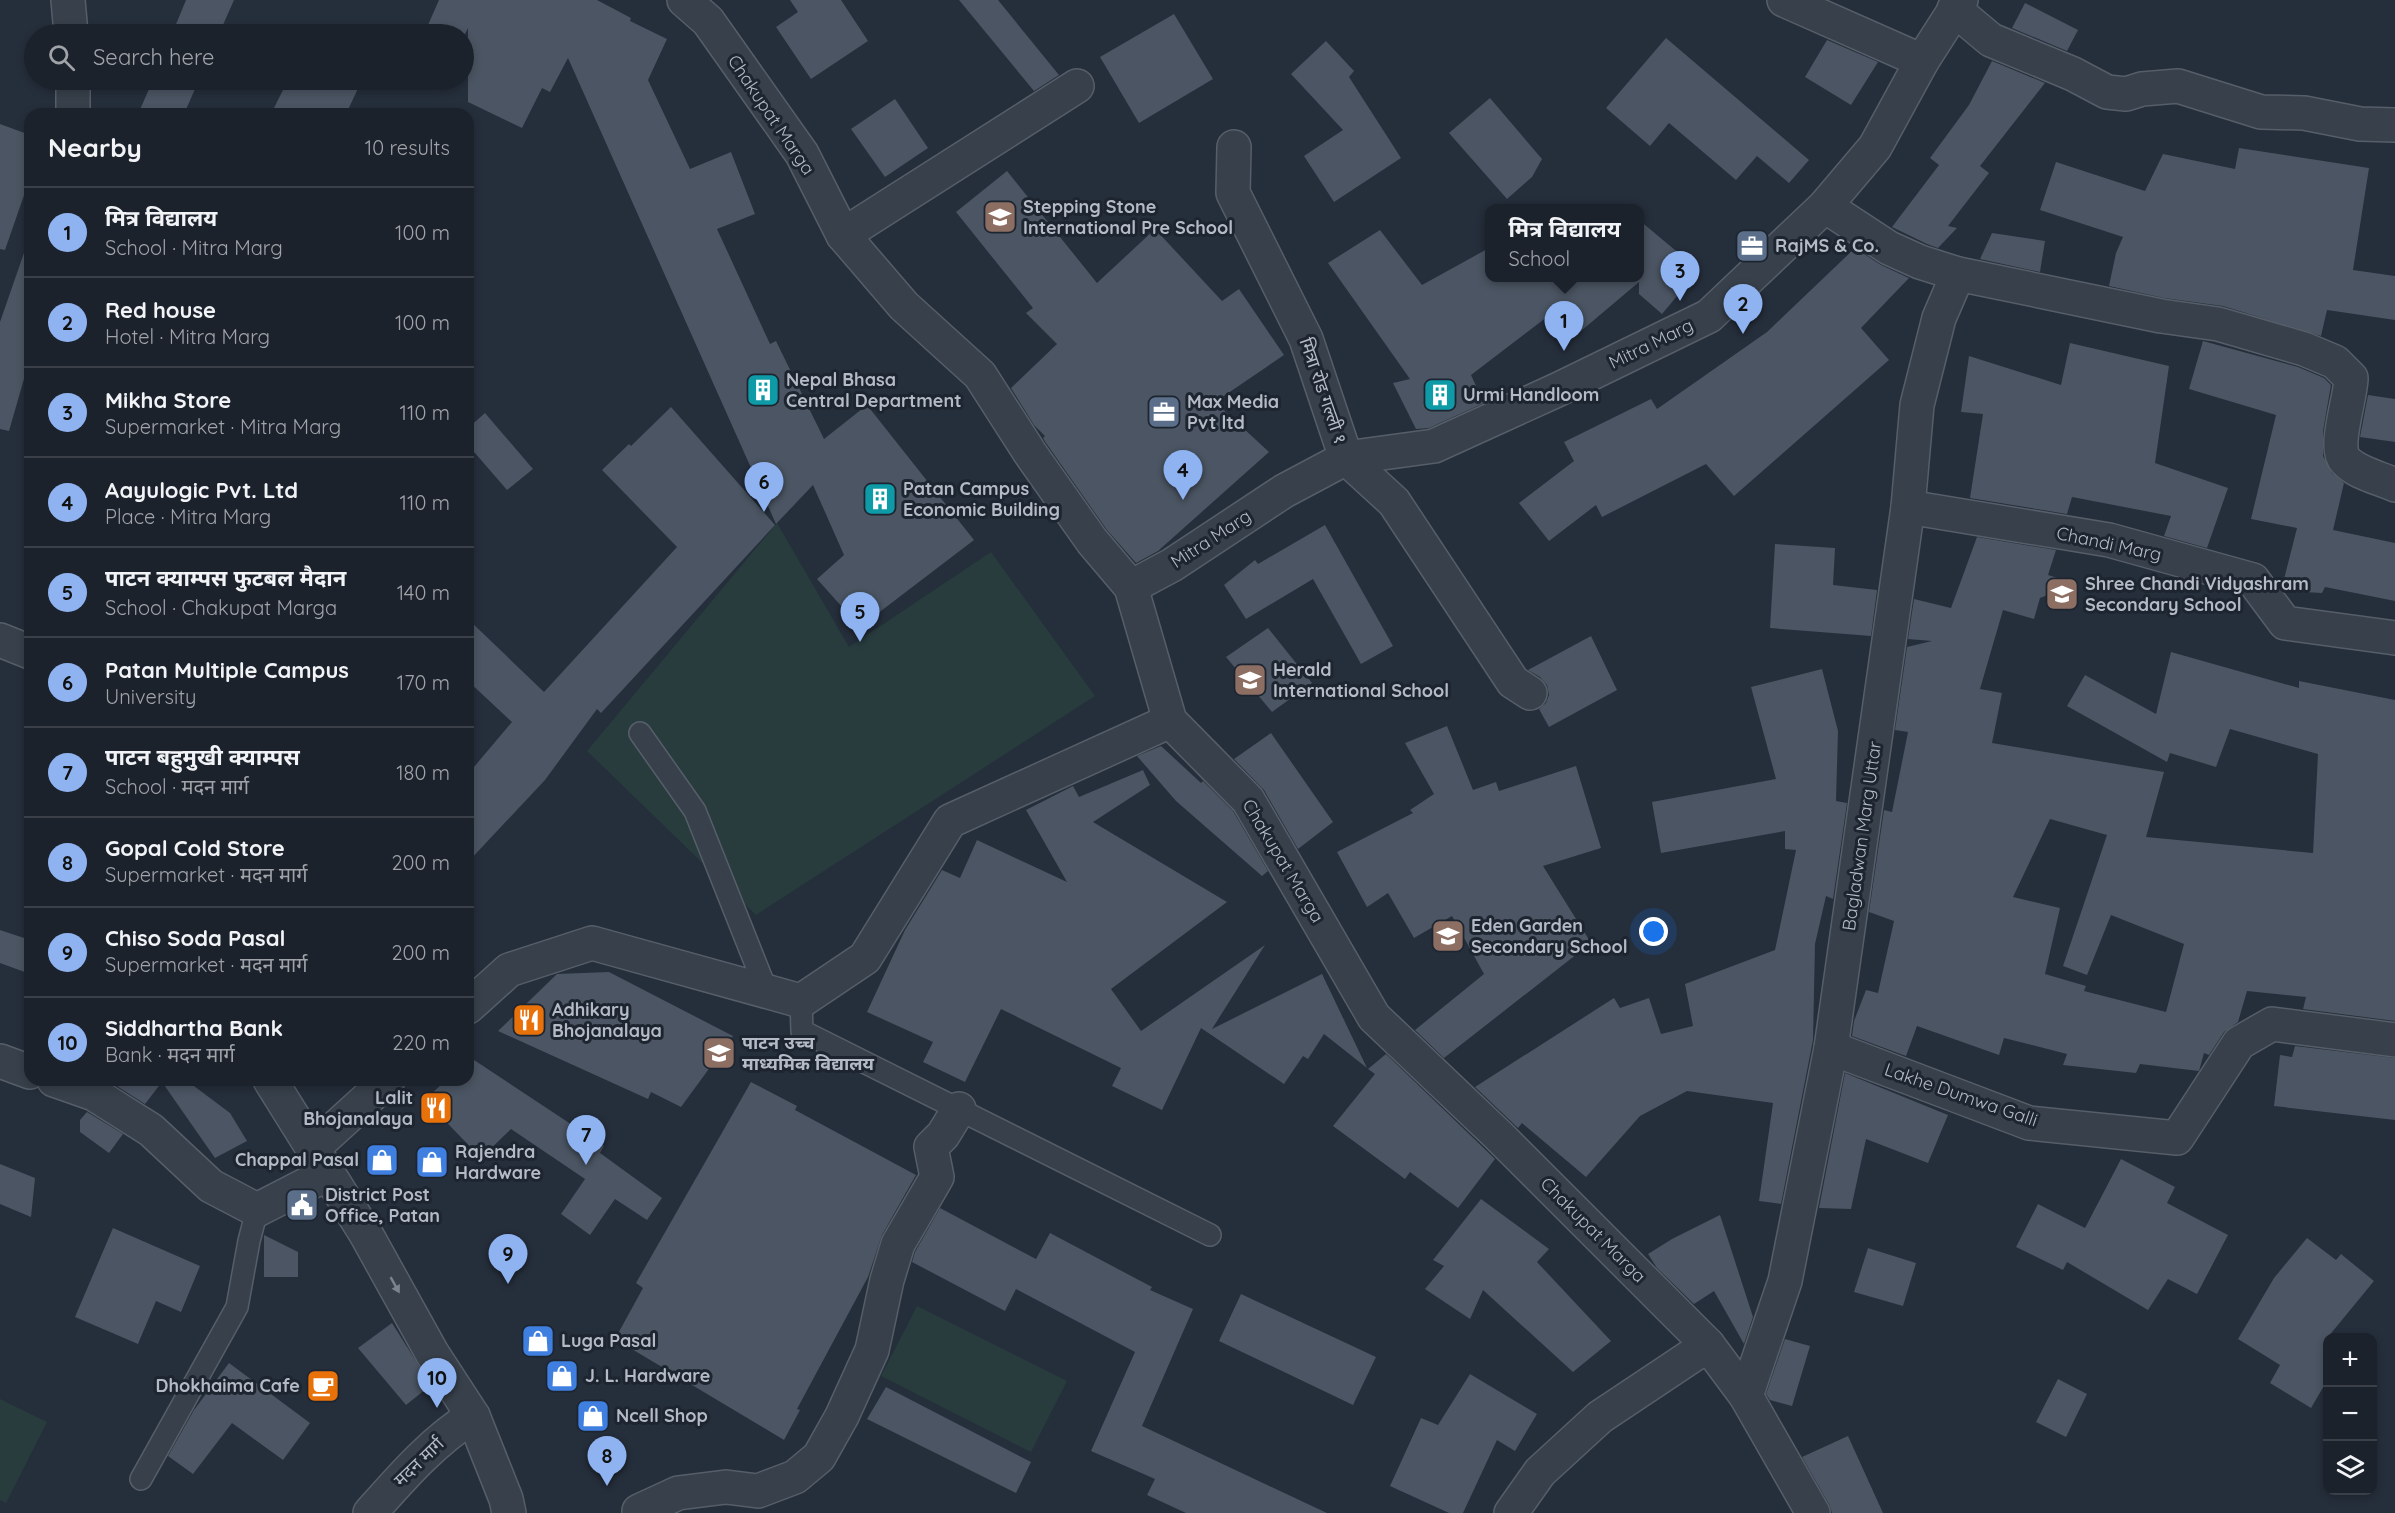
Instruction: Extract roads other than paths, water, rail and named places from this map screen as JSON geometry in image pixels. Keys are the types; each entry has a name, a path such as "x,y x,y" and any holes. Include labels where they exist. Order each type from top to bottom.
{"street":[{"path":"68,0 70,24"},
{"path":"1784,0 1922,61"},
{"path":"1957,4 1991,40 2073,74 2107,92 2126,94 2142,89 2178,87 2261,112 2304,114 2360,124 2395,125"},
{"name":"Mitra Marg","path":"1131,587 1172,565 1284,491 1346,458 1434,446 1557,390 1709,316 1825,206 1875,147 1922,61 1957,4"},
{"name":"Chakupat Marga","path":"703,7 801,154 843,235 904,306 980,375 1030,453 1092,541 1131,587 1170,721 1248,800 1374,1017 1498,1135 1708,1345 1746,1396 1813,1513"},
{"path":"843,235 1077,86"},
{"path":"73,90 73,108"},
{"name":"मित्रा रोड गल्ली १","path":"1234,147 1233,193 1306,339 1346,458 1394,502 1513,682 1530,693"},
{"path":"1825,206 1889,248 1920,262 1958,274 2161,316 2218,324 2304,349 2336,362 2351,378 2351,392 2340,451 2344,460 2359,470 2395,485"},
{"name":"Bagladwan Marg Uttar","path":"1746,1396 1785,1281 1831,1048 1908,507 1917,405 1939,318 1958,274"},
{"name":"Chandi Marg","path":"1908,507 2109,540 2253,580 2285,623 2395,638"},
{"path":"0,640 24,650"},
{"path":"474,1002 509,970 592,943 801,1001 865,958 950,821 1170,721"},
{"name":"Lakhe Dumwa Galli","path":"1831,1048 2029,1123 2177,1138 2239,1043 2272,1024 2395,1040"},
{"path":"0,1061 24,1069"},
{"path":"71,1086 94,1094 151,1130 211,1186 257,1210 327,1174"},
{"path":"274,1086 366,1234 432,1353 473,1416 506,1499 509,1513"},
{"path":"312,1146 322,1140 381,1086"},
{"path":"639,1510 678,1493 726,1487 758,1491 795,1477 819,1456 842,1416 872,1350 886,1280 898,1244 937,1177 931,1147 943,1135 959,1109"},
{"path":"1511,1513 1540,1472 1600,1417 1708,1345"},
{"name":"मदन मार्ग","path":"369,1513 416,1461 456,1427 473,1416"}],"lane":[{"path":"640,733 695,811 768,992"},
{"path":"801,1001 801,1031 1210,1235"},
{"path":"141,1479 237,1307 257,1210"}],"place":[{"name":"Stepping Stone International Pre School","path":"1000,217"},
{"name":"RajMS & Co.","path":"1752,246"},
{"name":"Mikha Store","path":"1680,301"},
{"name":"Red house","path":"1743,334"},
{"name":"मित्र विद्यालय","path":"1564,351"},
{"name":"Nepal Bhasa Central Department","path":"763,390"},
{"name":"Urmi Handloom","path":"1440,395"},
{"name":"Max Media Pvt ltd","path":"1164,412"},
{"name":"Patan Campus Economic Building","path":"880,499"},
{"name":"Aayulogic Pvt. Ltd","path":"1183,500"},
{"name":"Patan Multiple Campus","path":"764,512"},
{"name":"Shree Chandi Vidyashram Secondary School","path":"2062,594"},
{"name":"पाटन क्याम्पस फुटबल मैदान","path":"860,642"},
{"name":"Herald International School","path":"1250,680"},
{"name":"Eden Garden Secondary School","path":"1448,936"},
{"name":"Adhikary Bhojanalaya","path":"529,1020"},
{"name":"पाटन उच्च माध्यमिक विद्यालय","path":"719,1053"},
{"name":"Lalit Bhojanalaya","path":"436,1108"},
{"name":"Chappal Pasal","path":"382,1160"},
{"name":"Rajendra Hardware","path":"432,1162"},
{"name":"पाटन बहुमुखी क्याम्पस","path":"586,1165"},
{"name":"District Post Office, Patan","path":"302,1205"},
{"name":"Chiso Soda Pasal","path":"508,1284"},
{"name":"Luga Pasal","path":"538,1341"},
{"name":"J. L. Hardware","path":"562,1376"},
{"name":"Dhokhaima Cafe","path":"323,1386"},
{"name":"Siddhartha Bank","path":"437,1408"},
{"name":"Ncell Shop","path":"593,1416"},
{"name":"Gopal Cold Store","path":"607,1486"}]}
